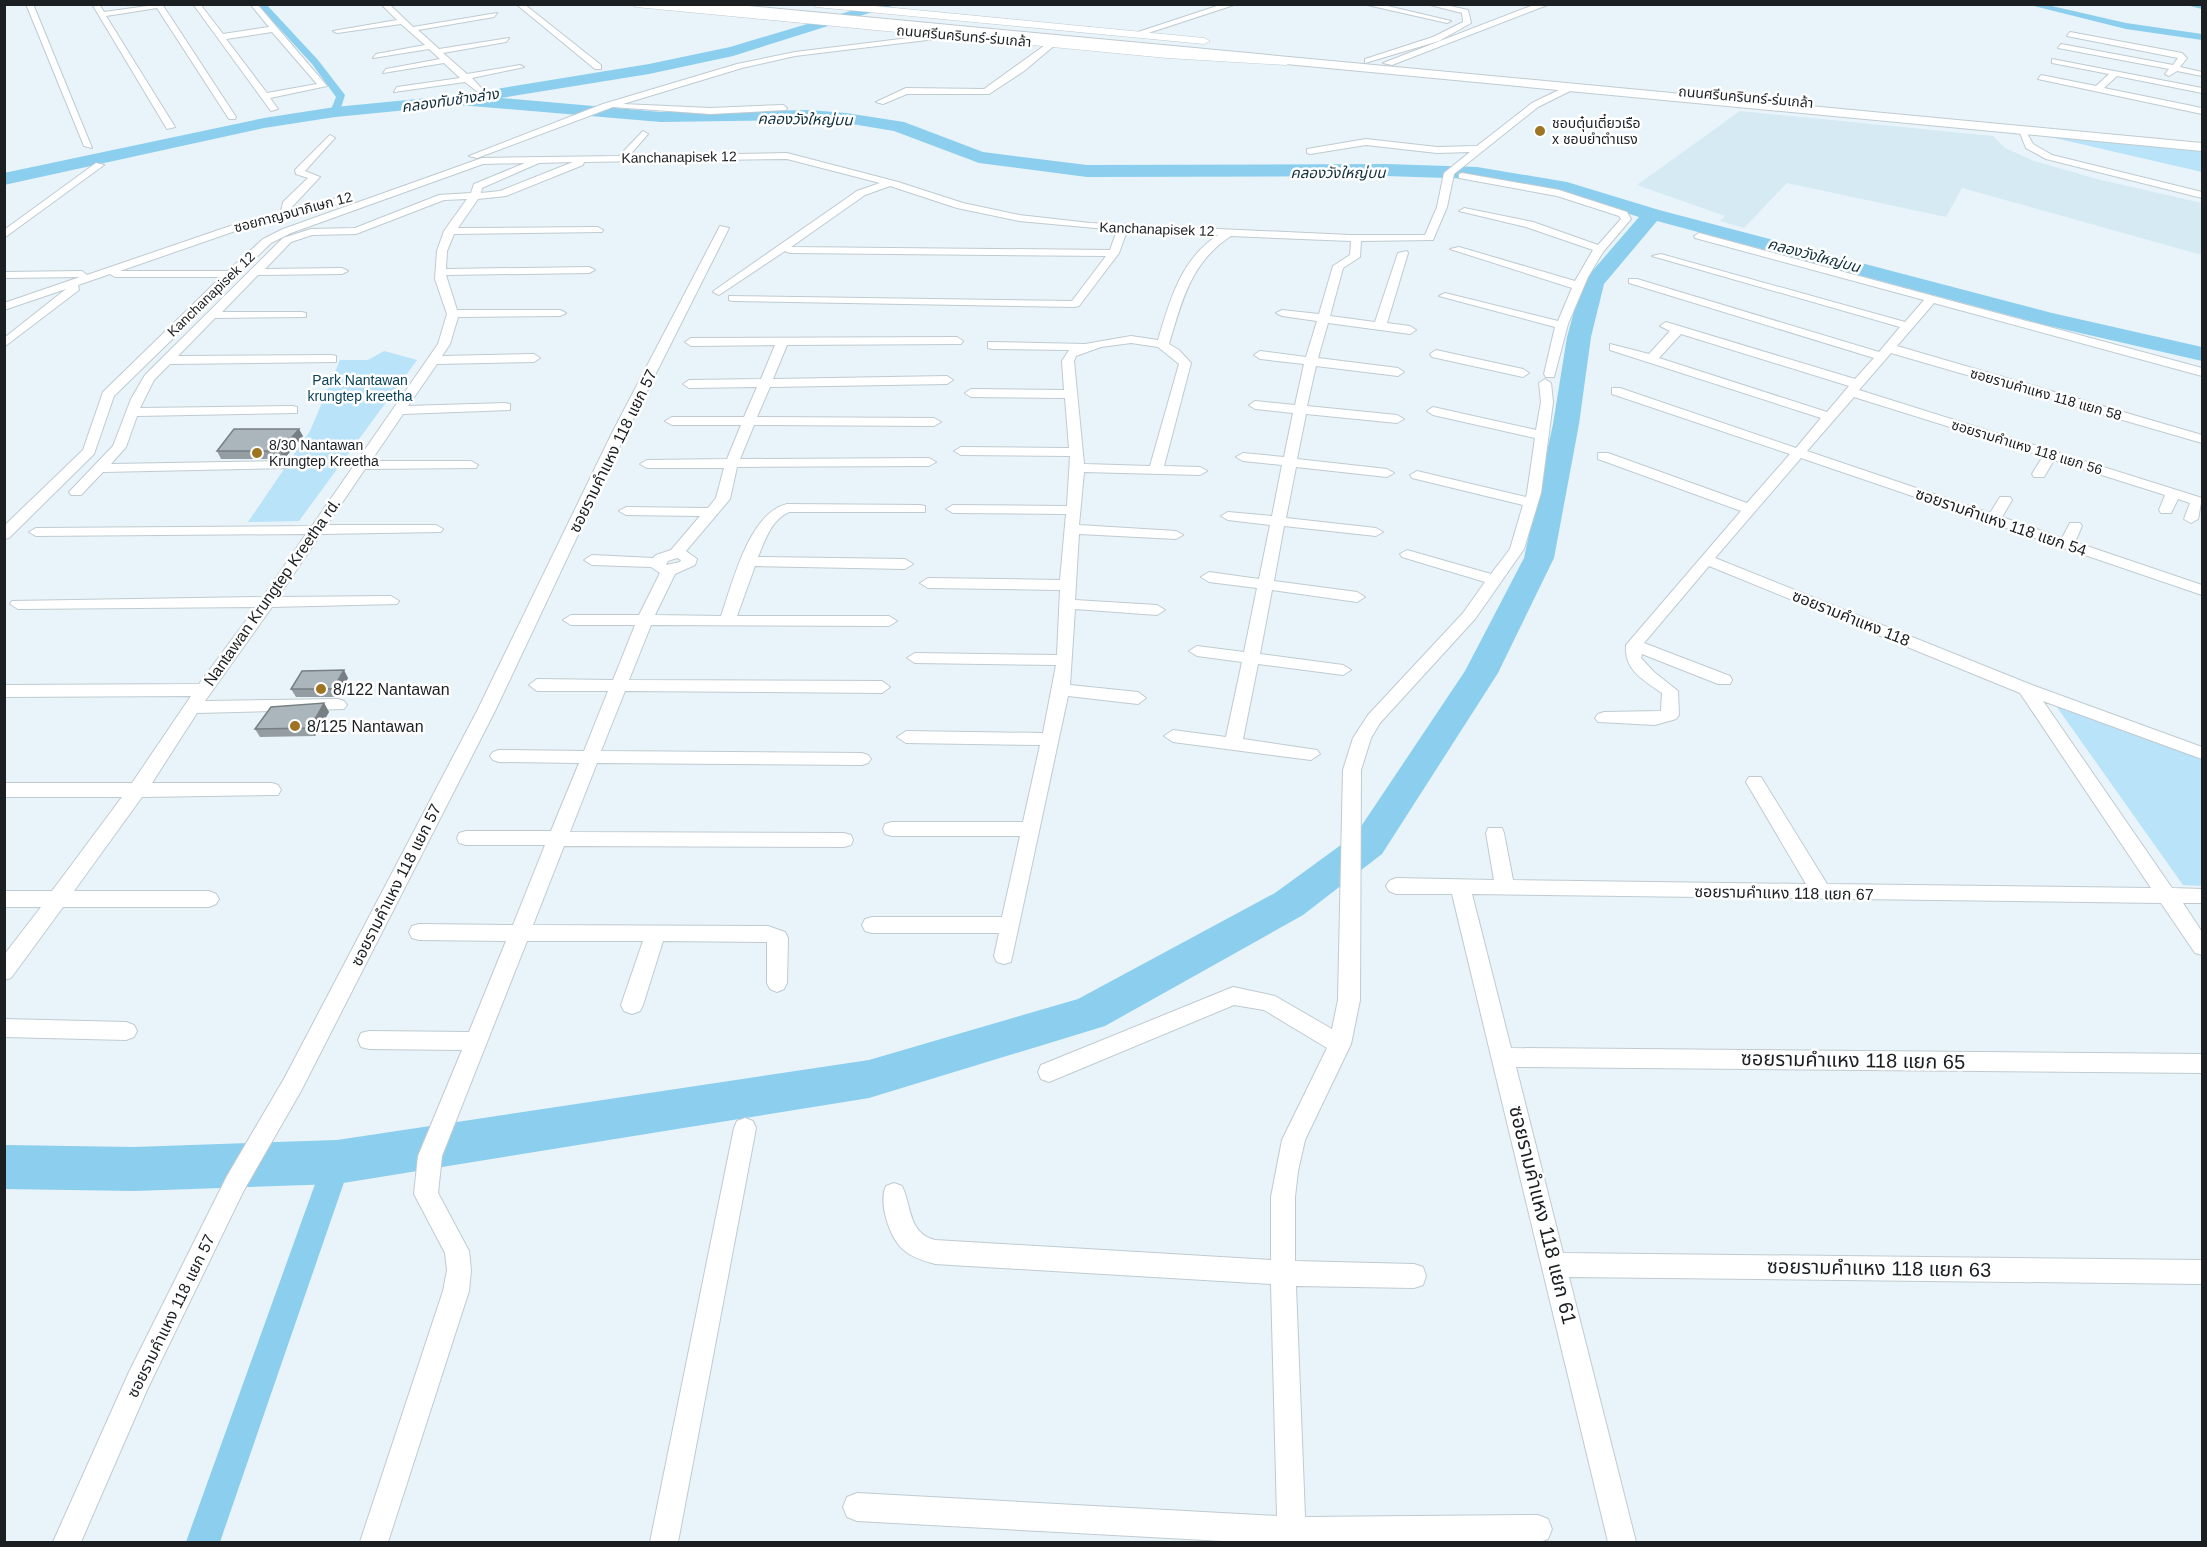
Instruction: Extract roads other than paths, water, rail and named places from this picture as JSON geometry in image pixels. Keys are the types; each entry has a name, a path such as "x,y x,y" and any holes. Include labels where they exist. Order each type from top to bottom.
{"main road":[{"name":"ถนนศรีนครินทร์-ร่มเกล้า","path":"636,4 1051,45 1368,61 2202,139"},
{"name":"ถนนศรีนครินทร์-ร่มเกล้า","path":"685,4 872,23 1292,58"},
{"name":"ถนนศรีนครินทร์-ร่มเกล้า","path":"762,4 1569,88 2202,147"},
{"name":"ถนนศรีนครินทร์-ร่มเกล้า","path":"816,4 1136,34 1292,58"}],"street":[{"path":"29,4 89,146"},
{"path":"95,4 170,128"},
{"path":"196,4 274,109"},
{"path":"252,4 323,86 264,96"},
{"path":"384,4 479,90"},
{"path":"519,4 598,68"},
{"path":"1136,34 1230,5 1226,4"},
{"path":"1366,4 1466,24"},
{"path":"1429,4 1468,10 1466,24"},
{"path":"1388,63 1546,4"},
{"path":"101,15 159,5 232,117"},
{"path":"413,29 494,15"},
{"path":"337,31 403,21"},
{"path":"1368,61 1436,39 1466,24"},
{"path":"221,37 274,29"},
{"path":"2070,34 2183,57 2161,82"},
{"name":"ซอยกาญจนาภิเษก 12","path":"4,307 240,226 287,215 489,151 609,105 782,56 949,35"},
{"path":"376,56 506,40"},
{"path":"880,102 906,91 986,92 1021,69 1051,45"},
{"path":"2061,46 2202,74"},
{"path":"386,71 447,60"},
{"path":"2055,61 2202,90"},
{"path":"397,90 520,67"},
{"path":"2098,89 2115,73"},
{"path":"2041,77 2202,111"},
{"path":"1310,151 1366,142 1437,150 1479,149 1535,105 1569,88"},
{"path":"609,105 640,109 710,111 783,108"},
{"path":"2021,130 2029,146 2049,158 2202,195"},
{"path":"622,158 643,134"},
{"path":"287,215 285,209 287,204 315,177 299,172 300,170 330,138"},
{"name":"Kanchanapisek 12","path":"4,535 89,451 108,395 231,274 267,242 309,223 482,161 787,156 889,183 962,206 1019,218 1123,227 1356,238 1429,238 1442,207 1449,174 1479,149"},
{"path":"542,159 477,186 475,196 449,231 439,257 444,296 453,314 560,313"},
{"path":"76,492 119,447 149,378 287,240 310,232 356,231 443,197 502,194 590,159"},
{"path":"4,235 99,165"},
{"path":"1292,1537 1283,1273 1283,1197 1288,1161 1294,1140 1340,1044 1349,1000 1352,924 1352,770 1362,738 1374,719 1469,616 1516,549 1531,503 1552,359 1578,286 1600,249 1626,221 1623,214 1559,193 1462,176"},
{"path":"718,292 861,193 889,183"},
{"path":"1464,210 1529,224 1600,249"},
{"path":"733,298 1075,304 1114,253 1123,227"},
{"name":"ซอยรามคำแหง 118 แยก 57","path":"67,1542 138,1381 235,1184 293,1084 486,711 620,430 724,228"},
{"path":"449,231 598,231"},
{"path":"1163,345 1182,282 1210,243 1231,231"},
{"path":"1699,236 2202,372"},
{"path":"1234,742 1289,462 1311,361 1323,319 1336,237"},
{"path":"1333,259 1355,257 1356,238"},
{"path":"1455,249 1578,286"},
{"path":"789,250 1114,253"},
{"path":"1380,326 1403,253"},
{"path":"1657,256 1908,326"},
{"path":"441,272 589,270"},
{"path":"255,272 342,271"},
{"path":"4,275 90,274"},
{"path":"111,274 231,274"},
{"name":"ซอยรามคำแหง 118 แยก 58","path":"1633,281 2202,439"},
{"path":"4,344 79,285"},
{"path":"1445,296 1564,326"},
{"path":"1604,718 1655,719 1670,715 1670,691 1648,676 1634,659 1634,645 1800,454 1931,298"},
{"path":"1837,322 1848,309"},
{"path":"1282,313 1410,330"},
{"name":"Nantawan Krungtep Kreetha rd.","path":"4,972 136,790 444,344 453,314"},
{"path":"211,315 302,315"},
{"name":"ซอยรามคำแหง 118 แยก 56","path":"1666,326 1855,388 1928,416 2200,501"},
{"path":"1651,358 1679,330"},
{"path":"992,345 1083,347 1116,340 1163,345 1174,350 1185,363 1156,470"},
{"path":"691,342 783,344 957,341"},
{"path":"374,1542 456,1291 459,1270 457,1251 426,1194 430,1156 645,620 668,554 676,553 723,500 731,465 764,383 783,344"},
{"path":"1614,346 1830,417"},
{"path":"1004,956 1051,739 1065,660 1077,460 1068,361 1071,354 1083,347"},
{"path":"1436,354 1523,373 1524,379 1533,383 1548,379"},
{"path":"1260,355 1398,372"},
{"path":"433,360 534,358"},
{"path":"165,360 332,359"},
{"path":"689,384 948,380"},
{"name":"ซอยรามคำแหง 118 แยก 54","path":"1616,391 2202,590"},
{"path":"971,393 1071,394"},
{"path":"1255,405 1397,419"},
{"path":"398,410 505,406"},
{"path":"133,412 292,410"},
{"path":"1433,411 1541,435"},
{"path":"1918,430 1928,416"},
{"path":"672,421 934,422"},
{"path":"962,451 1077,460 1156,470 1200,471"},
{"path":"2039,474 2051,454"},
{"path":"1603,456 1750,509"},
{"path":"1243,457 1386,473"},
{"path":"648,464 929,462"},
{"path":"99,468 283,465"},
{"path":"359,465 471,465"},
{"path":"1417,475 1531,503"},
{"path":"2166,510 2173,493"},
{"path":"1994,519 2005,500"},
{"path":"2191,519 2200,501"},
{"path":"727,622 750,561 771,516 787,508 920,509"},
{"path":"953,509 1074,510"},
{"path":"626,511 712,512"},
{"path":"1228,516 1376,532"},
{"path":"2067,544 2075,526"},
{"path":"36,532 316,528 436,529"},
{"path":"1072,529 1176,535"},
{"path":"1407,554 1494,580"},
{"path":"592,560 663,567"},
{"name":"ซอยรามคำแหง 118","path":"1706,560 2026,688 2202,753"},
{"path":"750,561 904,564"},
{"path":"1209,577 1357,597"},
{"path":"928,583 1068,585"},
{"path":"18,604 391,601"},
{"path":"1067,604 1157,610"},
{"path":"571,620 890,621"},
{"path":"1634,645 1724,680"},
{"path":"1197,651 1343,670"},
{"path":"915,658 1065,660"},
{"path":"537,685 882,687"},
{"path":"2026,688 2171,897 2202,947"},
{"path":"4,691 204,690"},
{"path":"1061,690 1138,698"},
{"path":"192,707 339,705"},
{"path":"1173,736 1234,742 1311,754"},
{"path":"906,737 1051,739"},
{"path":"500,756 862,759"},
{"path":"1755,782 1822,893"},
{"path":"4,790 272,790"},
{"path":"892,829 1031,829"},
{"path":"1495,833 1505,889"},
{"path":"466,838 844,840"},
{"name":"ซอยรามคำแหง 118 แยก 67","path":"1396,886 2202,896"},
{"name":"ซอยรามคำแหง 118 แยก 61","path":"1461,888 1556,1265 1622,1542"},
{"path":"4,899 209,899"},
{"path":"872,925 1011,925"},
{"path":"419,932 773,936 778,938 779,945 777,983"},
{"path":"632,1005 656,933"},
{"path":"1049,1072 1233,996 1268,1002 1340,1044"},
{"path":"4,1028 126,1031"},
{"path":"369,1040 475,1041"},
{"name":"ซอยรามคำแหง 118 แยก 65","path":"1503,1057 2202,1064"},
{"path":"664,1542 745,1128"},
{"path":"894,1194 905,1234 918,1249 935,1252 1283,1273 1414,1276"},
{"name":"ซอยรามคำแหง 118 แยก 63","path":"1556,1265 2202,1272"},
{"path":"857,1507 1292,1537 1538,1529"}],"waterway":[{"path":"261,4 315,62 341,97 335,112"},
{"name":"คลองทับช้างล่าง","path":"459,100 649,69 733,51 891,4"},
{"path":"2030,4 2126,26 2202,37"},
{"path":"2186,4 2202,7"},
{"name":"คลองทับช้างล่าง","path":"4,179 264,123 335,112 459,100"},
{"name":"คลองวังใหญ่บน","path":"459,100 661,117 809,115 846,118 898,126 979,157 1026,165 1087,171 1386,170 1477,173 1567,188 1652,214"},
{"path":"4,1167 134,1169 337,1162 869,1079 1090,1013 1289,904 1369,844 1481,673 1539,558 1566,424 1579,337 1593,283 1652,214"},
{"name":"คลองวังใหญ่บน","path":"1652,214 2049,319 2202,354"},
{"path":"203,1542 337,1162"}],"place":[{"name":"ชอบตุ๋นเตี๋ยวเรือ x ชอบยำตำแรง","path":"1540,131"},
{"name":"8/30 Nantawan Krungtep Kreetha","path":"257,453"},
{"name":"8/122 Nantawan","path":"321,689"},
{"name":"8/125 Nantawan","path":"295,726"}],"park label":[{"name":"Park Nantawan krungtep kreetha","path":"360,388"}]}
